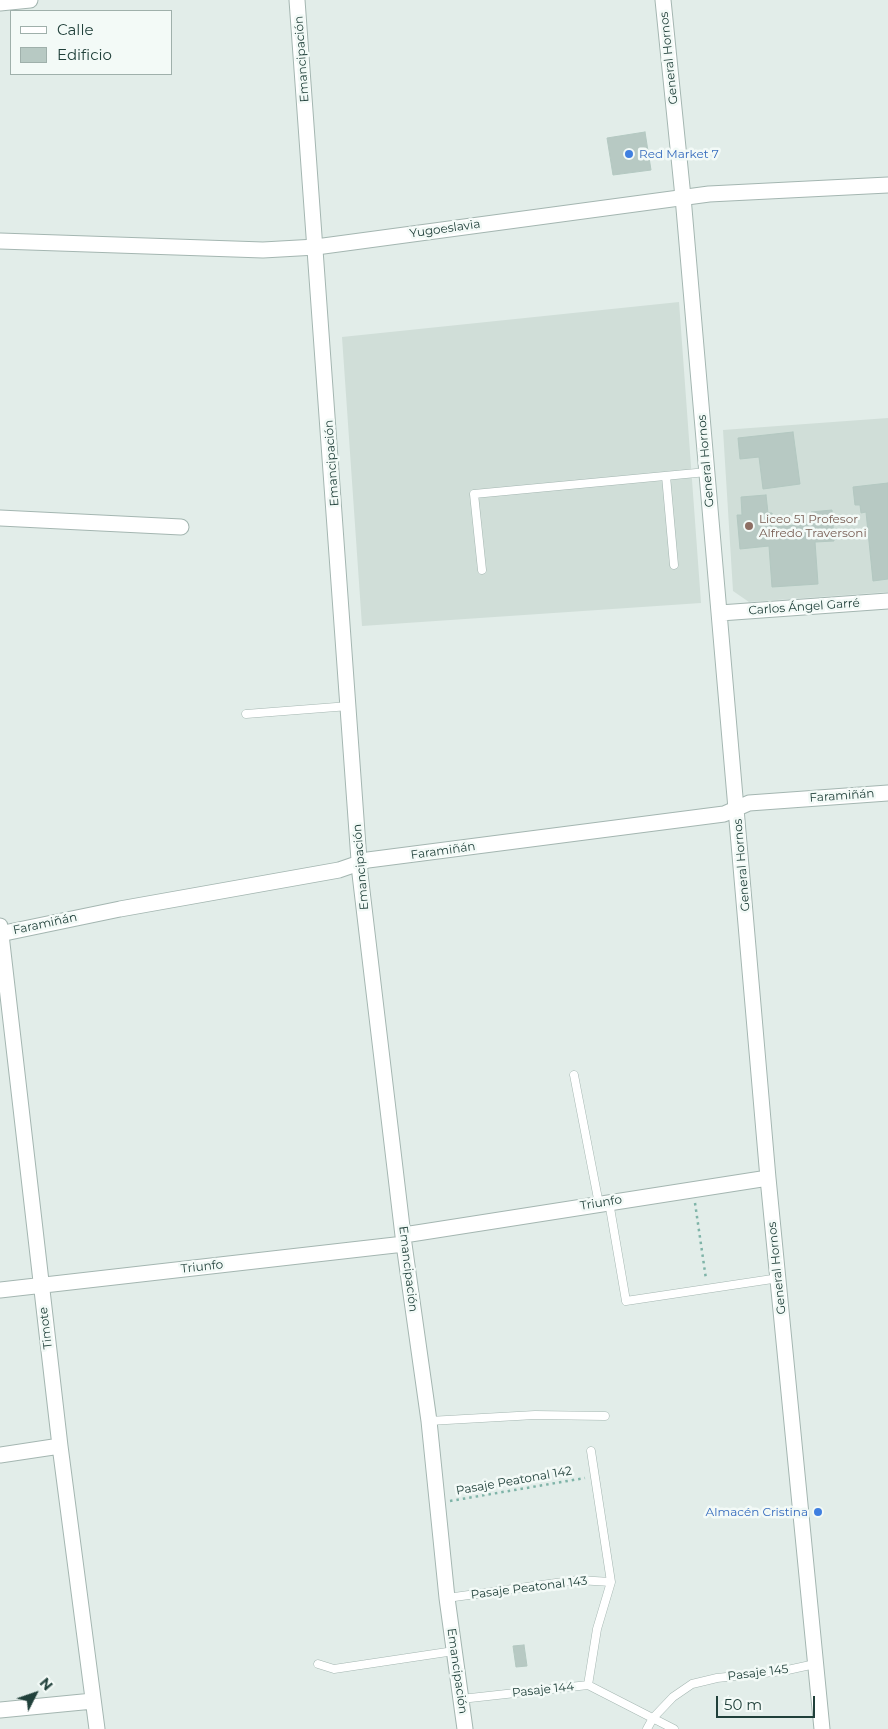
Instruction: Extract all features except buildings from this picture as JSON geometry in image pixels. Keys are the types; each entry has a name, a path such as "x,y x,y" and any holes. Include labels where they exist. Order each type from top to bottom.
{"street":[{"path":"0,3 30,0"},
{"name":"Emancipación","path":"297,0 360,864 404,1240 429,1421 447,1598 465,1729"},
{"name":"General Hornos","path":"663,0 683,197 768,1178 822,1729"},
{"name":"Yugoeslavia","path":"0,241 263,250 316,247 709,194 888,185"},
{"path":"0,518 181,527"},
{"name":"Carlos Ángel Garré","path":"720,613 888,601"},
{"name":"Faramiñán","path":"0,931 339,870 368,860 724,814 737,806 749,803 888,793"},
{"name":"Timote","path":"0,931 60,1446 97,1729"},
{"name":"Triunfo","path":"0,1290 404,1240 604,1203 768,1178"},
{"path":"0,1455 60,1446"},
{"path":"0,1710 93,1701"}],"lane":[{"path":"482,570 474,494 707,472"},
{"path":"666,476 674,565"},
{"path":"246,714 349,706"},
{"path":"574,1075 626,1301 779,1278"},
{"path":"429,1421 535,1415 605,1416"},
{"path":"588,1685 597,1629 611,1582 591,1451"},
{"name":"Pasaje Peatonal 143","path":"447,1598 578,1580 611,1582"},
{"path":"318,1664 334,1669 454,1651"},
{"name":"Pasaje 145","path":"647,1729 653,1718 673,1697 692,1684 717,1678 782,1671 815,1664"},
{"name":"Pasaje 144","path":"461,1699 588,1685 674,1729"}],"path":[{"path":"693,1189 708,1289"},
{"name":"Pasaje Peatonal 142","path":"437,1503 594,1476"}],"shaded area":[{"path":"679,302 701,603 362,626 342,337"},
{"path":"888,418 888,592 749,602 733,591 723,430"}],"place":[{"name":"Red Market 7","path":"629,154"},
{"name":"Liceo 51 Profesor Alfredo Traversoni","path":"749,526"},
{"name":"Almacén Cristina","path":"818,1512"}]}
